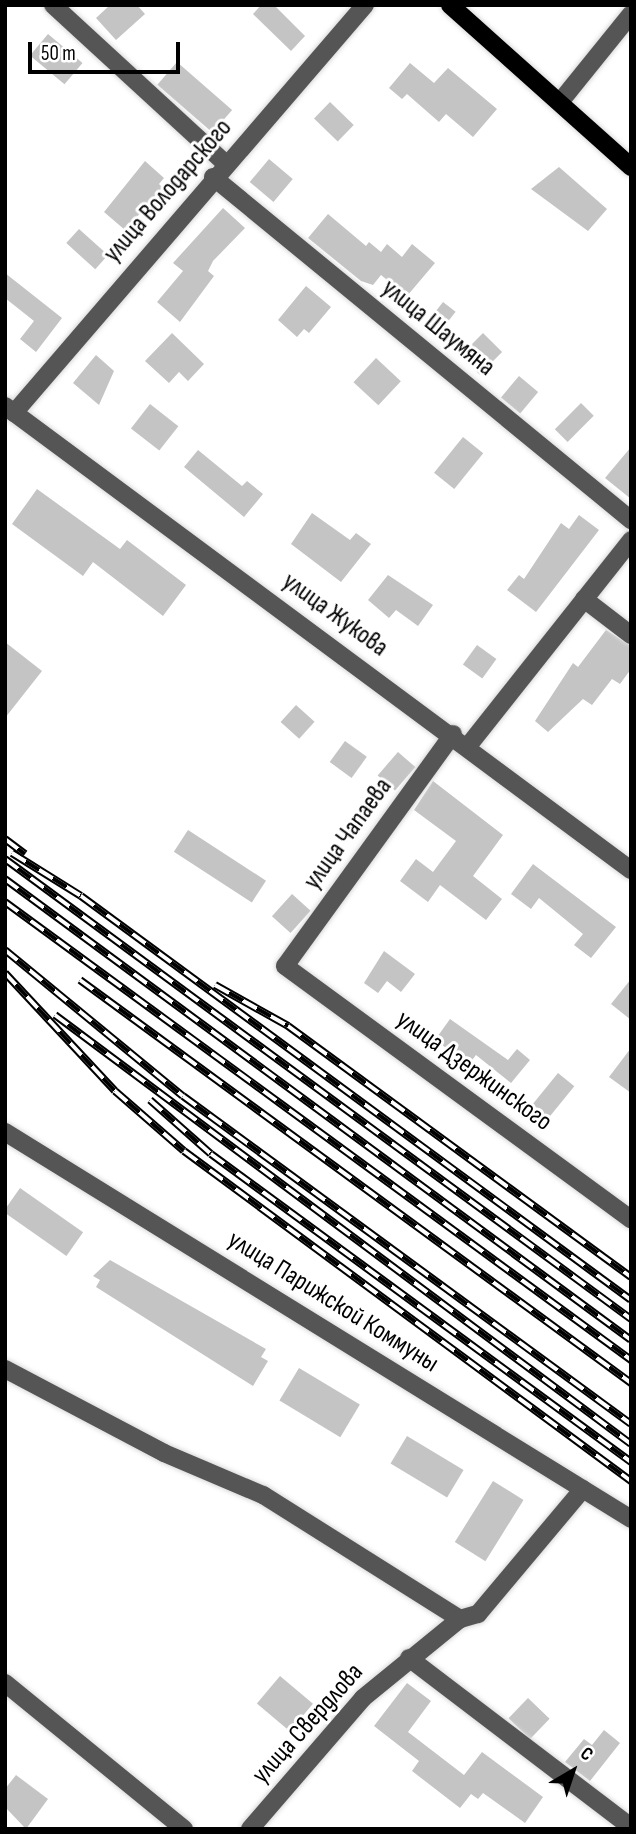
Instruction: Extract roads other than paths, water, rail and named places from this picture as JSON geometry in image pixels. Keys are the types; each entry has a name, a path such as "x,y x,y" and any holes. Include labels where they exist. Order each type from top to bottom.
{"main road":[{"path":"450,5 631,167"}],"street":[{"name":"улица Шаумяна","path":"53,5 219,170 631,520"},
{"name":"улица Володарского","path":"10,410 365,5"},
{"path":"559,102 631,14"},
{"name":"улица Жукова","path":"10,410 453,734 631,870"},
{"path":"468,746 631,540"},
{"path":"584,600 631,635"},
{"name":"улица Чапаева","path":"285,965 453,734"},
{"name":"улица Дзержинского","path":"285,965 631,1219"},
{"name":"улица Парижской Коммуны","path":"5,1132 631,1519"},
{"path":"5,1369 164,1453 263,1495 460,1619"},
{"name":"улица Свердлова","path":"250,1829 363,1698 460,1619 478,1614 583,1489"},
{"path":"409,1658 631,1827"},
{"path":"5,1683 184,1829"}],"railway":[{"path":"5,839 25,854"},
{"path":"12,853 81,896 631,1300"},
{"path":"5,859 631,1319"},
{"path":"5,879 631,1340"},
{"path":"5,902 631,1360"},
{"path":"5,950 183,1096 631,1424"},
{"path":"5,973 115,1091 184,1151 631,1481"},
{"path":"80,980 631,1383"},
{"path":"215,985 288,1026 631,1277"},
{"path":"55,1015 631,1444"},
{"path":"150,1100 211,1154 631,1462"}]}
